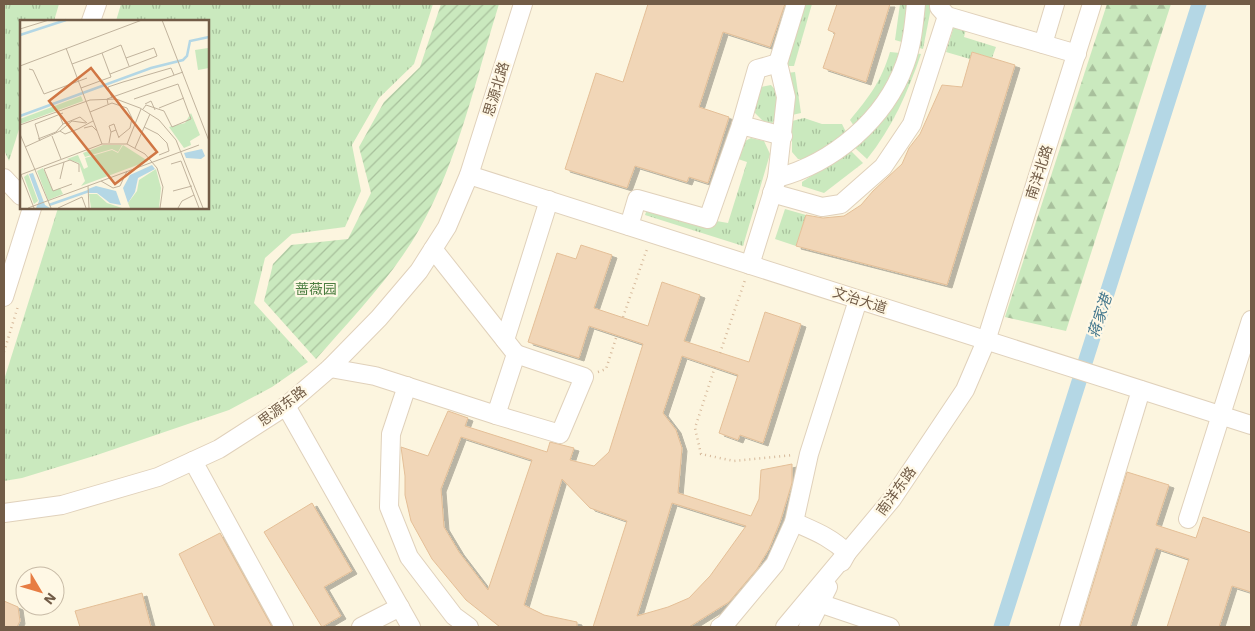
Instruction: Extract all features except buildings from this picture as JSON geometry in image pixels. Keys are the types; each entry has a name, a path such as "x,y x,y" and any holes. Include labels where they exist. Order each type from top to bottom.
{"lane":[{"path":"92,20 97,4"},
{"name":"思源北路","path":"470,174 523,4"},
{"path":"750,265 774,186 783,136 786,97 778,63 796,4"},
{"path":"774,186 830,155 872,120 890,94 905,64 914,28 916,4"},
{"path":"1043,44 1055,4"},
{"name":"南洋北路","path":"986,341 1092,4"},
{"path":"774,186 822,207 841,204 883,167 912,124 943,10 1076,54"},
{"path":"629,226 637,199 708,219 758,70 778,63"},
{"path":"741,125 783,136"},
{"name":"文治大道","path":"470,174 1251,425"},
{"name":"思源东路","path":"4,513 62,505 158,477 220,449 286,406 330,368 380,318 419,272 447,227 470,174"},
{"path":"4,178 20,195"},
{"path":"505,340 549,200"},
{"path":"4,297 32,209"},
{"path":"330,368 375,376 560,434 584,377 516,354 433,249"},
{"path":"720,627 725,624 775,564 794,522 810,454 858,300"},
{"path":"1188,519 1251,320"},
{"name":"南洋东路","path":"785,627 892,499 970,381 986,341"},
{"path":"496,415 516,354"},
{"path":"407,386 391,434 390,507 409,557 454,616 468,627"},
{"path":"1069,627 1141,390"},
{"path":"286,406 411,627"},
{"path":"193,461 284,627"},
{"path":"794,522 828,537 847,553 808,627"},
{"path":"819,603 890,627"},
{"path":"362,627 400,607"}],"path":[{"path":"623,318 653,234"},
{"path":"720,353 750,265"},
{"path":"584,377 606,369 617,336"},
{"path":"715,367 695,428 701,454 734,461 777,455 810,454"}],"green space":[{"path":"4,4 59,4 54,20 20,20 20,126 9,161 4,150"},
{"path":"121,4 433,4 414,64 379,98 352,145 361,191 345,227 292,234 265,258 254,303 308,362 272,387 229,410 97,455 22,478 4,481 4,380 58,209 209,209 209,20 116,20"},
{"name":"蔷薇园","path":"441,4 499,4 456,147 433,202 409,246 371,296 316,359 264,301 273,264 291,245 348,239 371,193 359,147 384,102 420,67"},
{"path":"803,4 812,4 794,66 786,66"},
{"path":"900,4 910,4 905,43 895,40"},
{"path":"923,4 931,4 931,8 923,49 916,47"},
{"path":"1107,4 1171,4 1066,331 1005,317"},
{"path":"954,26 966,29 964,37 996,47 992,58 972,52 970,59 946,52"},
{"path":"890,52 900,53 888,86 856,129 850,120 874,89 883,72"},
{"path":"914,53 921,54 905,96 892,122 867,159 854,147"},
{"path":"795,72 801,113 792,115 787,73"},
{"path":"771,85 779,94 778,118 772,123 763,121 754,112 755,97 761,87"},
{"path":"804,118 822,124 842,124 847,134 810,159 798,159 792,152 792,121"},
{"path":"751,138 764,141 770,154 743,246 645,215 647,209 728,223 747,162 735,158 739,144"},
{"path":"850,150 863,163 824,193 802,186 802,182"},
{"path":"785,209 806,215 796,246 775,239"}],"waterway":[{"name":"蒋家港","path":"1001,627 1199,4"}]}
